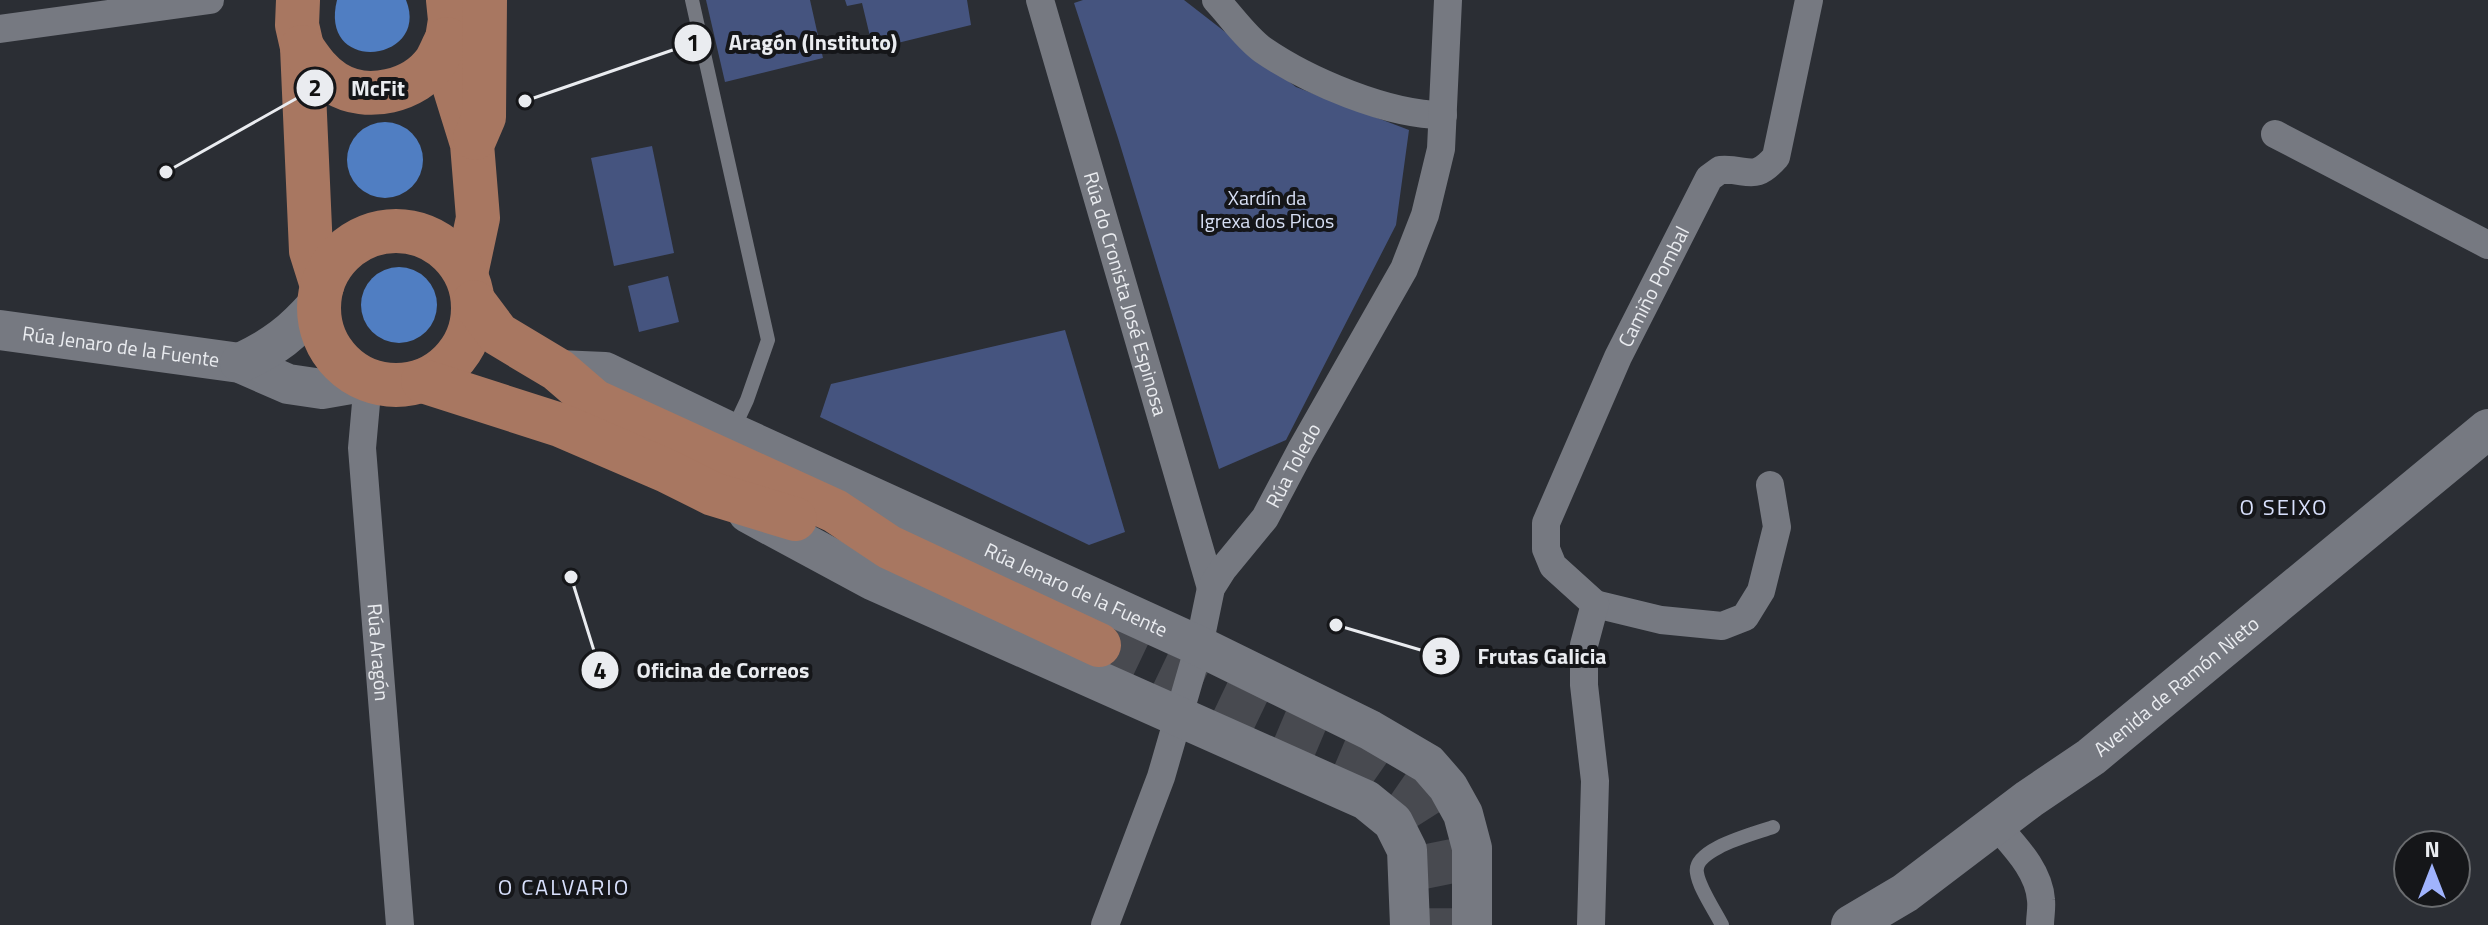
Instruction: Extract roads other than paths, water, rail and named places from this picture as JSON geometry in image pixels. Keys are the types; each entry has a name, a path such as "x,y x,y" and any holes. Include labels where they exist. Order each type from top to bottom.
{"main road":[{"path":"472,144 484,117 485,0"},
{"path":"292,1 302,47 311,251 320,295 320,322 331,350 351,371 368,381 387,385 423,381 441,371 456,358 473,322 470,288 478,218 472,144 454,86 448,10"},
{"path":"302,47 317,70 338,85 364,93 391,92 415,81 435,63 448,10"},
{"path":"240,363 271,348 293,331 320,295 331,266 347,248 367,237 389,231 413,233 434,241 453,255 470,288"},
{"name":"Rúa Jenaro de la Fuente","path":"470,288 498,334 558,370 602,406 835,511 889,547"},
{"name":"Rúa Jenaro de la Fuente","path":"0,330 240,363 288,384 322,389 368,381"},
{"name":"Rúa Jenaro de la Fuente","path":"558,370 605,372 1199,646 1370,730 1428,764 1448,787 1463,814 1472,848 1472,925"},
{"path":"423,381 571,429 667,471 872,580 1366,800 1393,822 1407,850 1410,925"},
{"name":"Avenida de Ramón Nieto","path":"1851,925 1905,893 2091,757 2488,429"},
{"path":"713,494 889,547 1099,645"}],"street":[{"path":"0,29 210,0"},
{"name":"Rúa do Cronista José Espinosa","path":"1040,0 1211,588"},
{"path":"1216,0 1261,49 1334,90 1398,108 1443,115"},
{"name":"Rúa Toledo","path":"1105,925 1161,777 1199,646 1211,588 1265,518 1404,269 1433,189 1441,149 1448,0"},
{"name":"Camiño Pombal","path":"1770,485 1777,527 1761,591 1745,617 1722,626 1661,620 1595,604 1553,566 1546,549 1546,523 1618,357 1709,178 1720,170 1755,174 1765,169 1776,157 1809,0"},
{"path":"2275,134 2488,245"},
{"name":"Rúa Aragón","path":"368,381 362,448 400,925"},
{"path":"1591,925 1595,781 1584,685 1584,645 1595,604"},
{"path":"1996,825 2026,861 2034,877 2041,898 2040,925"}],"lane":[{"path":"692,0 768,340 732,433"},
{"path":"1722,925 1696,874 1697,863 1705,853 1773,827"}],"tunnel":[{"path":"1099,645 1271,727 1361,765 1404,795 1428,833 1440,893 1440,925"}],"place":[{"name":"Aragón (Instituto)","path":"525,101"},
{"name":"McFit","path":"166,172"},
{"name":"Oficina de Correos","path":"571,577"},
{"name":"Frutas Galicia","path":"1336,625"}],"district":[{"name":"O SEIXO","path":"2284,507"},
{"name":"O CALVARIO","path":"564,887"}],"park label":[{"name":"Xardín da Igrexa dos Picos","path":"1267,210"}]}
